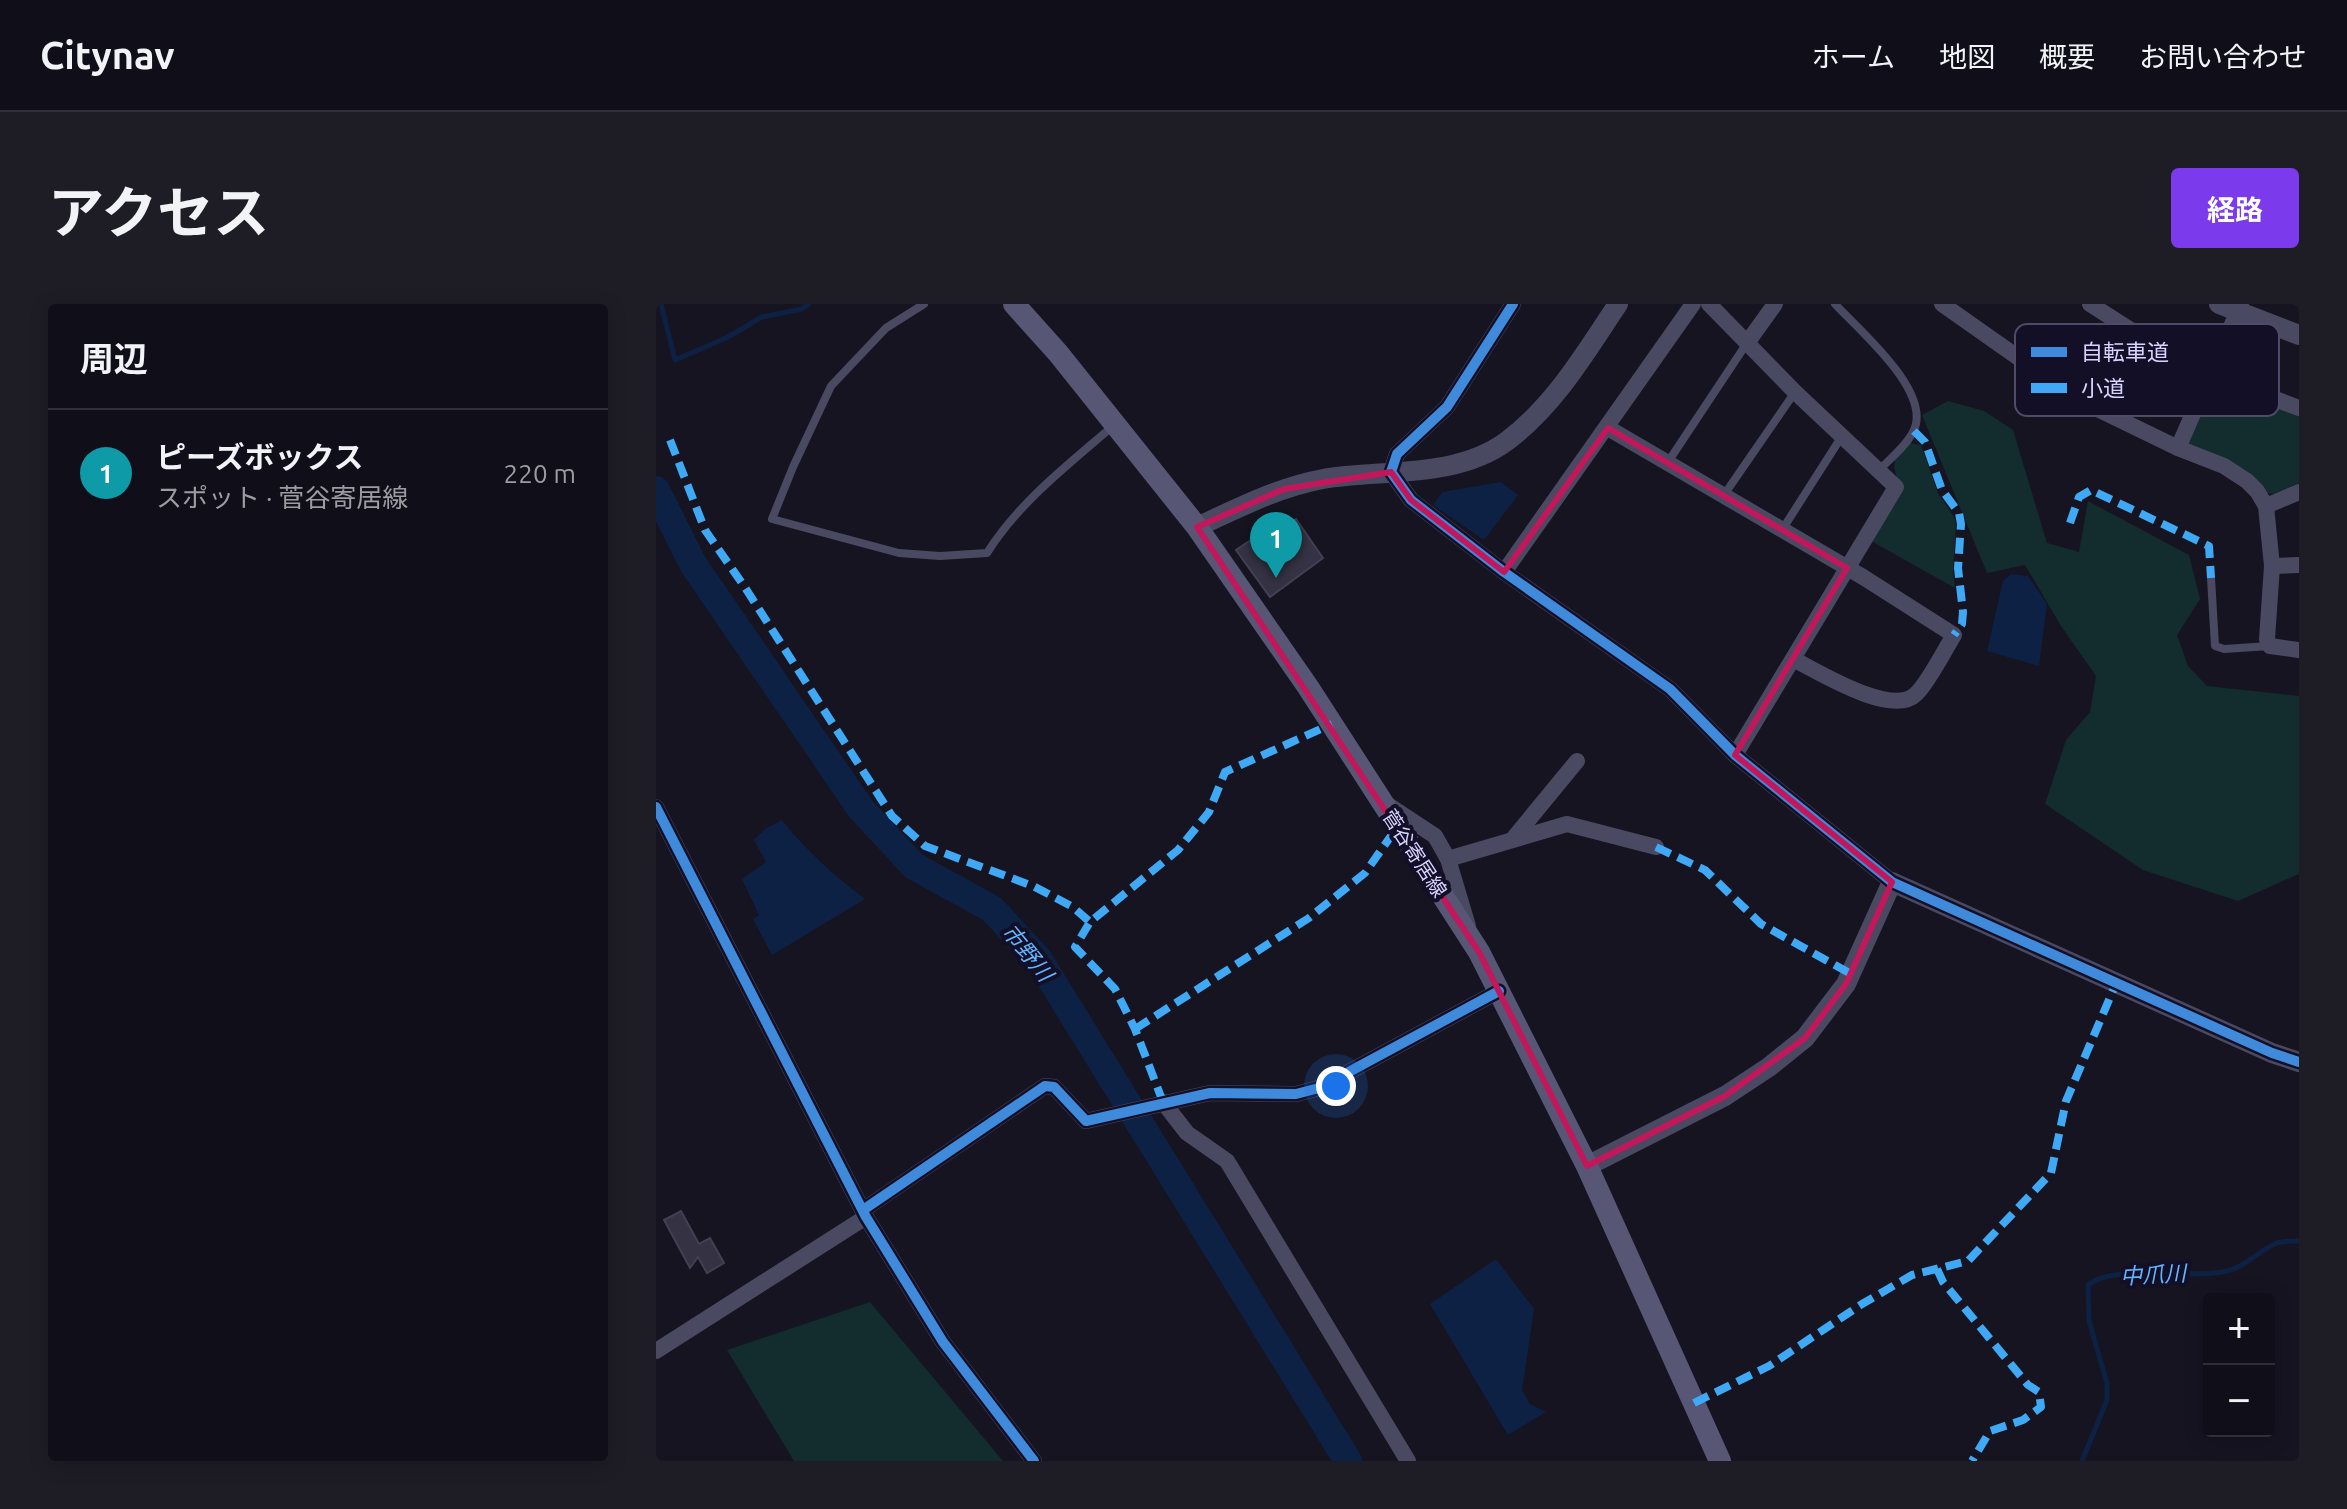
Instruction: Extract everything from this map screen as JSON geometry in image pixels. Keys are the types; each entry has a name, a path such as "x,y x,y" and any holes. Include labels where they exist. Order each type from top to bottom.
{"main road":[{"name":"菅谷寄居線","path":"1014,304 1058,353 1197,527 1308,687 1473,943 1587,1166 1720,1461"}],"street":[{"path":"1391,472 1397,454 1447,407 1513,304"},
{"path":"1197,527 1284,489 1322,479 1458,463 1506,442 1552,401 1618,304"},
{"path":"1504,572 1693,304"},
{"path":"1709,304 1795,392 1896,487 1735,755"},
{"path":"1747,343 1775,304"},
{"path":"1943,304 2015,355"},
{"path":"2090,304 2121,324"},
{"path":"2232,307 2273,324"},
{"path":"2279,327 2299,335"},
{"path":"2279,401 2299,408"},
{"path":"2112,416 2224,466 2247,481 2266,506 2272,566 2267,639 2270,646 2299,650"},
{"path":"2178,448 2191,416"},
{"path":"1608,428 1847,568 1954,635 1915,695 1904,700 1889,701 1849,688 1793,659"},
{"path":"1391,472 1411,500 1504,572 1670,689 1735,755 1892,882 2272,1053 2299,1062"},
{"path":"2266,506 2299,492"},
{"path":"2272,566 2299,565"},
{"path":"1512,840 1577,761"},
{"path":"1381,801 1435,836 1448,859 1473,943"},
{"path":"656,807 864,1214 943,1342 1034,1461"},
{"path":"1448,859 1567,824 1656,847"},
{"path":"1587,1166 1725,1096 1805,1038 1846,984 1892,882"},
{"path":"656,1351 864,1214 1045,1086 1054,1087 1086,1121 1210,1093 1296,1094 1319,1088 1499,991"},
{"path":"1157,1103 1187,1133 1227,1161 1408,1461"}],"lane":[{"path":"924,304 886,328 831,386 772,519 899,553 940,556 987,553 1004,526 1029,498 1115,424"},
{"path":"1835,304 1907,383 1916,405 1914,431 1879,470"},
{"path":"1668,462 1747,343"},
{"path":"1723,496 1795,392"},
{"path":"1782,530 1842,436"},
{"path":"2211,578 2215,646 2224,649 2270,646"}],"highlighted area":[{"path":"1608,428 1847,568 1735,755 1892,882 1846,984 1805,1038 1725,1096 1587,1166 1479,952 1197,527 1284,489 1391,472 1411,500 1504,572"}],"green space":[{"path":"1948,401 1984,411 2013,430 2047,543 2079,552 2088,501 2189,555 2200,599 2177,635 2188,666 2207,686 2299,696 2299,874 2238,901 2143,870 2045,804 2066,740 2090,712 2096,676 2061,626 2025,565 1987,573 1922,415"},
{"path":"2279,407 2299,414 2299,483 2274,494 2267,493 2188,447 2186,437 2197,416 2279,416"},
{"path":"1909,443 1921,445 1938,493 1954,517 1955,588 1871,541 1897,479 1894,466 1896,455"},
{"path":"870,1302 1003,1461 794,1461 727,1350"}],"water":[{"path":"1501,482 1518,495 1484,540 1433,505 1442,492"},
{"path":"2011,574 2028,576 2047,604 2039,666 1987,651 2003,581"},
{"path":"782,820 821,862 865,899 772,955 753,919 759,915 742,879 766,862 754,840 765,829"},
{"path":"1496,1259 1534,1309 1522,1390 1530,1404 1546,1412 1508,1435 1430,1304"}],"building":[{"path":"1296,519 1323,558 1270,597 1236,550 1266,530 1276,534"},
{"path":"681,1211 699,1244 710,1238 724,1263 707,1273 698,1257 690,1268 664,1220"}],"waterway":[{"path":"661,304 675,360 726,338 762,317 802,309 809,304"},
{"name":"市野川","path":"656,490 693,564 861,809 914,866 992,909 1039,960 1348,1461"},
{"name":"中爪川","path":"2082,1461 2107,1400 2107,1383 2089,1321 2088,1285 2100,1278 2134,1273 2227,1271 2275,1244 2299,1241"}],"marked path":[{"path":"1914,431 1925,442 1942,490 1959,513 1958,568 1963,612 1962,624 1954,635"},
{"path":"670,440 705,530 892,816 925,846 1033,886 1073,907 1090,922"},
{"path":"2070,523 2079,497 2091,490 2209,546 2211,578"},
{"path":"1163,1102 1135,1029 1115,989 1075,947 1090,922 1178,850 1209,812 1225,772 1332,724"},
{"path":"1135,1029 1309,918 1365,873 1398,826"},
{"path":"1656,847 1705,870 1761,924 1851,974"},
{"path":"1694,1403 1769,1366 1912,1275 1968,1261 2051,1173 2066,1101 2117,981"},
{"path":"1937,1269 1943,1282 2028,1385 2039,1392 2041,1407 2023,1420 1990,1431 1972,1461"}],"cycle path":[{"path":"1513,304 1447,407 1397,454 1391,472 1411,500 1504,572 1670,689 1735,755 1892,882 2272,1053 2299,1062"},
{"path":"656,807 866,1217 943,1342 1034,1461"},
{"path":"863,1210 1045,1086 1054,1087 1086,1121 1210,1093 1296,1094 1319,1088 1499,991"}],"place":[{"name":"ピーズボックス","path":"1276,578"}]}
